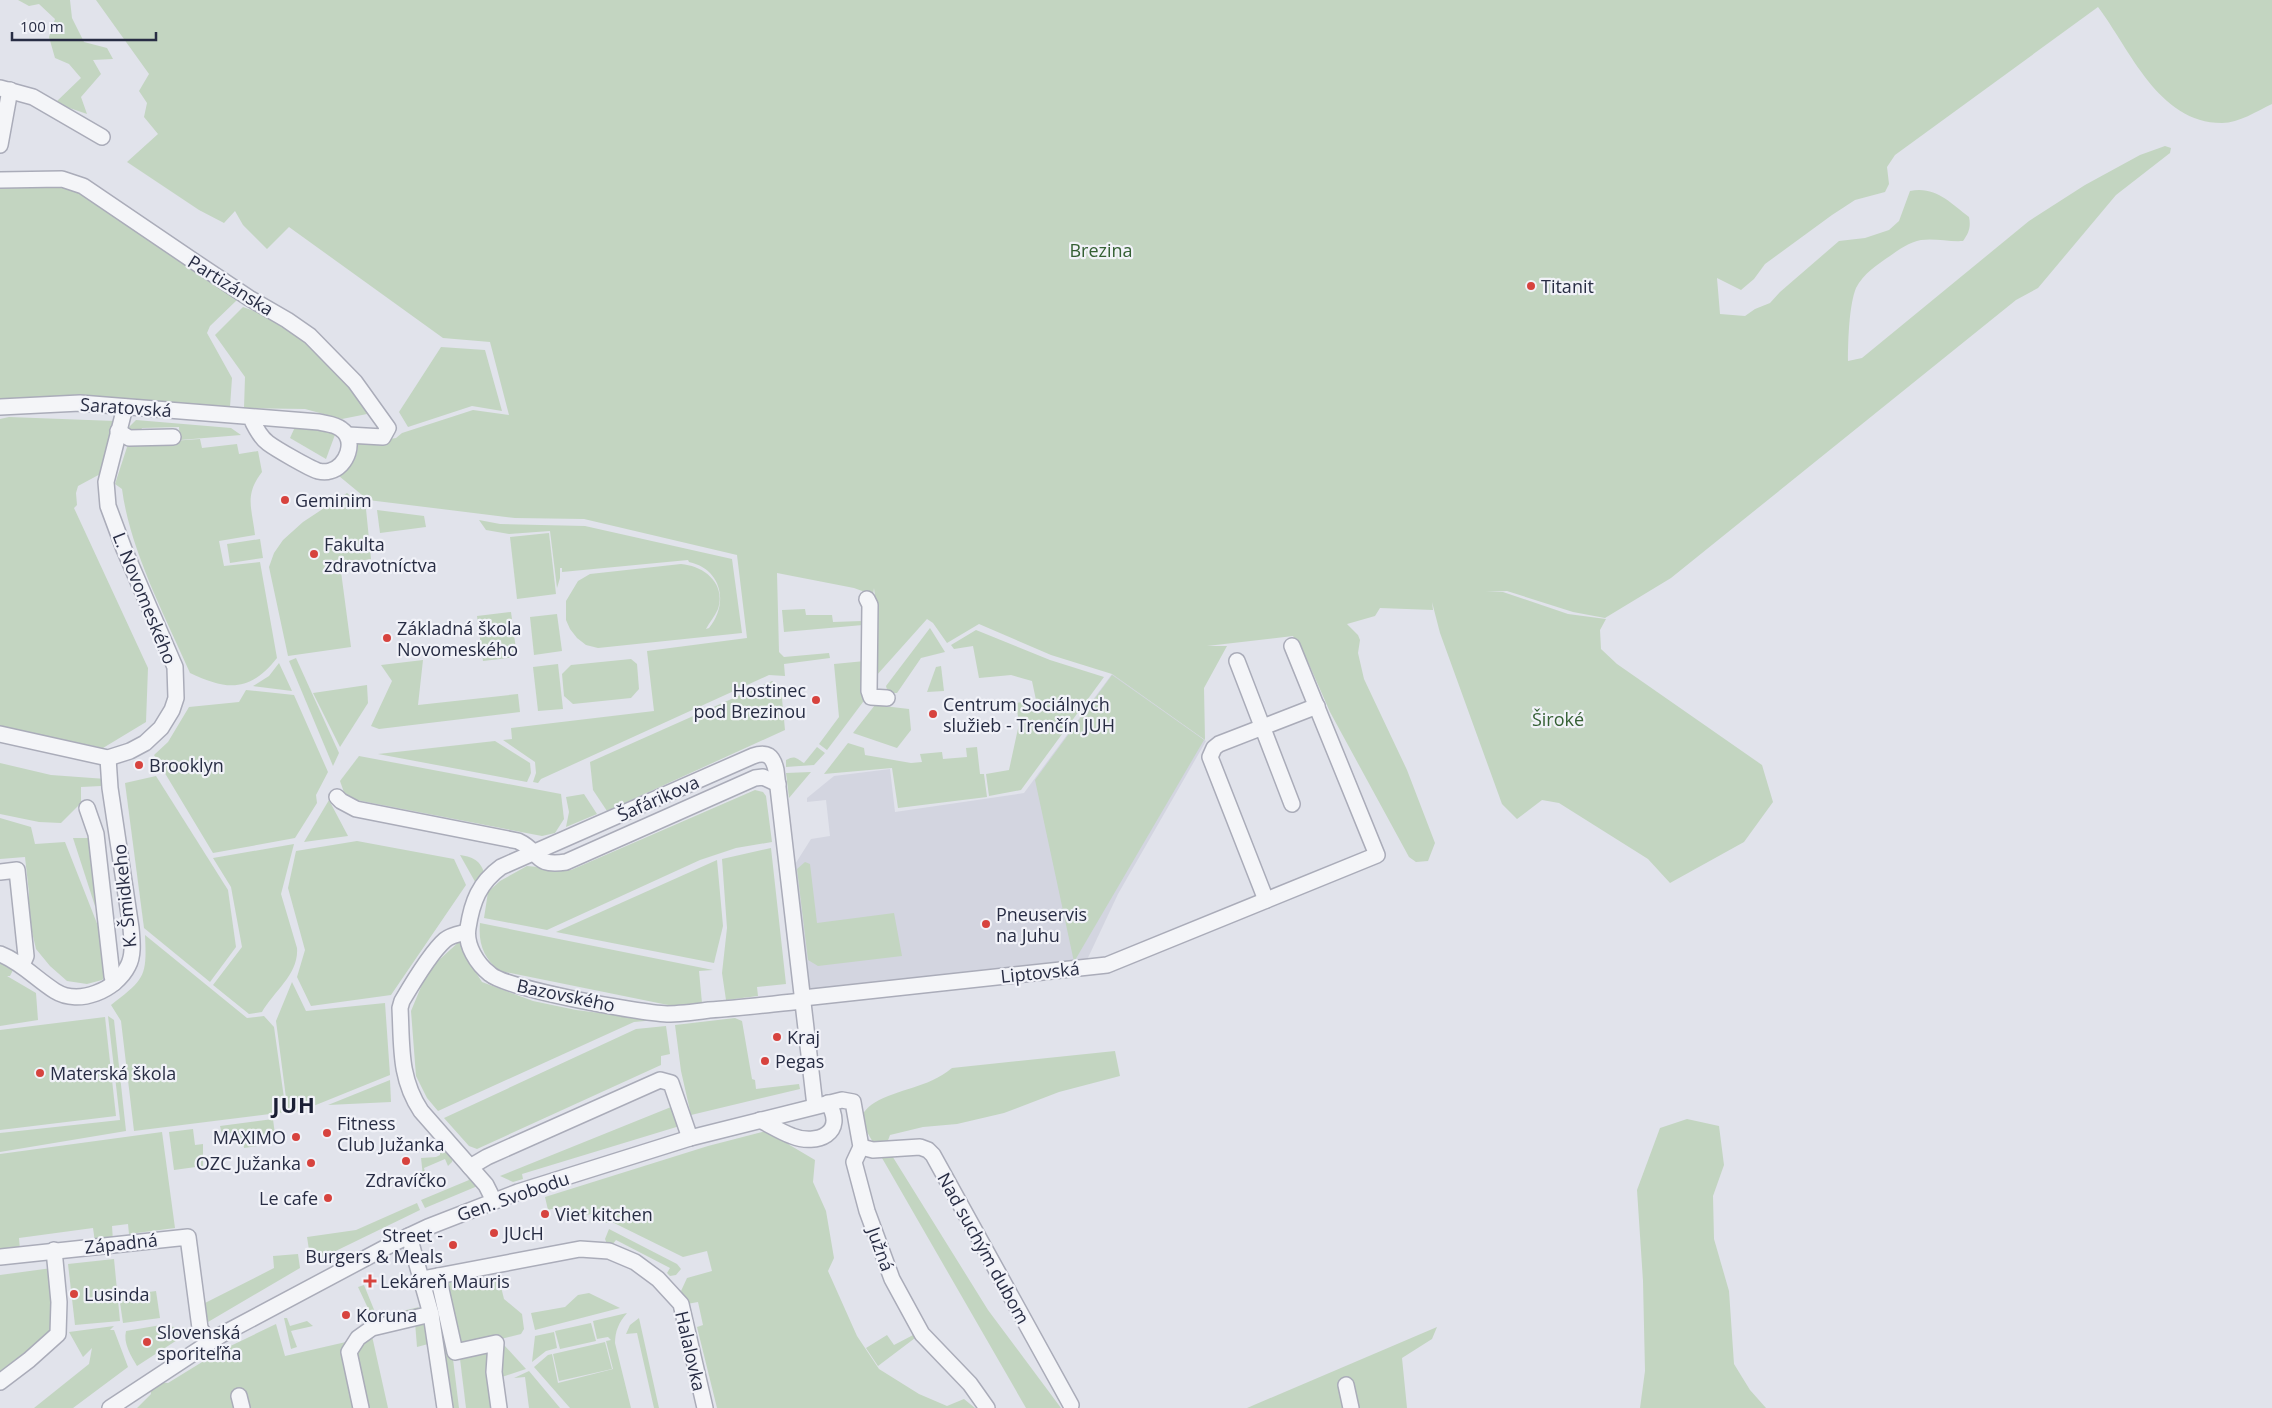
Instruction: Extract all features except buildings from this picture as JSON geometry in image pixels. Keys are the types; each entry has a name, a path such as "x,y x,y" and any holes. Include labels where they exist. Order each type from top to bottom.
{"street":[{"path":"0,145 5,89 33,98 102,137"},
{"name":"Partizánska","path":"0,180 62,179 83,186 249,298 310,336 354,382 388,428 383,437 348,435"},
{"name":"Saratovská","path":"0,407 80,403 320,422 336,426 348,435"},
{"name":"L. Novomeského","path":"108,758 130,751 145,743 161,728 172,710 176,698 175,667 124,549 108,506 106,482 125,407"},
{"path":"251,418 255,429 268,443 318,471 334,470 344,461 350,443 348,435"},
{"path":"118,432 129,438 173,437"},
{"path":"867,599 870,605 869,691 871,697 887,698"},
{"name":"Liptovská","path":"803,999 1107,965 1377,855 1292,646"},
{"path":"1237,661 1292,804"},
{"path":"1266,900 1210,757 1214,748 1220,744 1317,706"},
{"path":"0,734 108,758"},
{"name":"Šafárikova","path":"337,797 356,810 518,841 528,846 533,853 540,860 550,864 566,862 755,778 777,777 774,760 766,754 753,756 533,853"},
{"name":"K. Šmidkeho","path":"0,954 22,965 56,992 71,996 84,996 114,983 129,965 132,950 128,896 110,788 108,758"},
{"path":"760,1120 792,1137 808,1140 830,1131 835,1124 834,1112 822,1105 803,999 777,777"},
{"path":"87,808 96,834 114,983"},
{"path":"494,1201 486,1186 437,1130 413,1098 403,1071 400,1008 426,964 445,940 454,935 467,932 473,902 489,876 501,867 533,853"},
{"path":"0,872 17,870 26,956 22,965"},
{"name":"Bazovského","path":"467,932 470,945 481,965 490,975 507,983 614,1006 668,1014 803,999"},
{"path":"470,1167 487,1156 660,1080 671,1083 690,1138"},
{"name":"Južná","path":"822,1105 842,1100 853,1102 862,1147 854,1162 867,1211 892,1279 922,1334 970,1384 987,1408"},
{"name":"Gen. Svobodu","path":"113,1407 209,1343 409,1236 494,1201 690,1138 822,1105"},
{"name":"Nad suchým dubom","path":"862,1147 873,1150 920,1148 928,1150 933,1155 1072,1405"},
{"path":"409,1236 430,1314 445,1408"},
{"name":"Západná","path":"0,1257 188,1237 200,1328 209,1343"},
{"name":"Halalovka","path":"422,1279 580,1249 609,1251 635,1262 658,1279 681,1304 705,1408"},
{"path":"0,1382 58,1334 59,1302 54,1250"},
{"path":"438,1276 455,1352 496,1342 494,1372 499,1408"},
{"path":"361,1408 349,1352 358,1338 372,1328 430,1314"},
{"path":"1346,1385 1351,1408"}],"shaded area":[{"path":"1112,674 1206,741 1118,894 1086,962 815,991 806,990 792,869 811,839 830,836 826,800 807,802 807,798 834,776 890,769 895,812 1024,793"}],"green space":[{"path":"18,0 70,0 72,18 84,42 107,48 113,59 93,60 101,74 81,97 87,114 55,103 81,78 69,64 55,58 49,37 55,19 39,4 29,6"},
{"path":"96,0 2272,0 2272,104 2241,119 2222,123 2200,120 2180,111 2148,81 2098,7 1895,155 1887,167 1889,184 1885,192 1855,200 1832,215 1765,264 1754,279 1741,290 1717,278 1720,314 1745,316 1755,309 1770,303 1839,241 1865,238 1889,230 1899,221 1910,191 1919,190 1935,193 1949,201 1969,217 1970,227 1967,235 1963,241 1921,240 1913,242 1881,262 1863,278 1856,288 1850,314 1848,361 1862,358 2029,221 2085,185 2140,155 2165,146 2171,148 2170,153 2116,195 2038,288 2016,300 1671,578 1605,618 1573,612 1507,591 1486,592 1503,592 1568,614 1606,619 1600,630 1601,649 1617,664 1762,765 1773,802 1744,842 1670,883 1648,859 1559,803 1542,800 1517,819 1502,804 1440,633 1432,602 1433,610 1380,608 1375,616 1347,624 1358,635 1360,640 1358,653 1364,679 1407,770 1435,843 1428,861 1416,862 1409,857 1330,712 1308,662 1293,636 1207,646 1227,646 1204,688 1205,740 1112,674 1051,655 979,624 947,643 933,623 927,619 876,676 877,612 874,588 873,595 854,588 777,573 779,652 784,657 829,653 830,658 784,664 785,676 769,675 541,779 538,783 533,782 536,773 535,762 503,740 512,739 511,728 654,711 647,651 747,638 737,555 584,519 515,518 368,500 339,476 353,462 357,453 358,442 396,438 402,433 473,410 509,415 490,342 443,338 289,227 267,249 243,225 235,211 224,223 199,210 127,162 158,134 144,117 147,103 139,91 149,74"},
{"path":"62,185 92,200 233,295 237,300 210,326 207,333 232,378 230,407 95,397 0,401 0,186"},
{"path":"243,307 286,323 359,391 367,414 342,419 305,409 244,408 245,377 215,335"},
{"path":"441,347 485,350 502,411 472,406 408,427 399,412"},
{"path":"9,417 115,421 104,472 78,486 76,493 77,505 74,508 148,668 146,722 103,748 0,726 0,419"},
{"path":"136,420 231,428 241,435 180,440 179,427 142,428 136,439 126,430"},
{"path":"295,427 336,432 326,459 290,438"},
{"path":"200,439 202,448 237,444 239,454 258,451 262,472 256,480 251,495 255,535 219,541 224,566 260,562 277,658 257,677 238,685 216,683 190,673 140,559 126,512 122,489 115,484 128,444"},
{"path":"347,493 366,509 371,559 340,564 351,647 288,656 269,567 274,553 283,540 303,522"},
{"path":"377,510 424,516 426,527 380,533"},
{"path":"479,520 500,524 585,526 732,559 742,633 598,648 586,645 570,629 566,620 566,601 578,581 590,574 681,564 690,565 705,572 711,578 719,591 720,599 719,589 715,580 709,572 688,560 562,572 562,568 560,568 557,588 550,531 509,534 486,530","holes":["720,601 719,609 715,619 709,628 706,629 718,609"]},
{"path":"549,533 556,594 517,599 510,537"},
{"path":"260,539 263,558 230,563 227,544"},
{"path":"805,609 806,615 832,615 833,622 862,621 863,625 784,632 782,610"},
{"path":"511,612 517,657 483,661 477,616"},
{"path":"557,614 562,651 534,655 530,617"},
{"path":"930,628 945,652 921,658 897,693 888,693 886,686"},
{"path":"976,630 1050,660 1104,677 1021,790 989,796 986,774 1009,770 1019,724 1016,703 1036,700 1032,681 1011,675 979,678 973,646 954,649 951,645"},
{"path":"296,658 339,753 333,766 289,661"},
{"path":"631,659 637,664 639,689 631,698 573,704 564,696 562,674 571,665"},
{"path":"423,660 418,705 518,694 520,712 379,729 371,726 392,681 381,665"},
{"path":"865,661 866,698 827,750 819,744 839,717 834,664"},
{"path":"279,663 292,691 253,686 269,676"},
{"path":"558,664 563,709 538,711 533,667"},
{"path":"941,666 944,691 927,692 936,667"},
{"path":"1112,675 1204,740 1074,962 1035,780"},
{"path":"772,681 781,688 785,730 607,811 593,790 590,762"},
{"path":"367,685 368,703 340,747 313,693"},
{"path":"246,690 294,695 328,772 316,795 317,803 295,838 213,853 154,755 168,742 189,707 239,702"},
{"path":"875,705 909,709 911,730 897,748 853,733"},
{"path":"495,741 530,763 531,773 527,782 378,754"},
{"path":"848,743 864,748 865,755 911,763 922,762 920,754 942,752 943,759 967,757 966,748 977,747 980,774 984,774 987,797 898,808 892,768 824,774"},
{"path":"817,747 825,753 814,765 786,767 786,760 791,758 804,763"},
{"path":"359,756 561,794 564,819 555,833 542,836 346,798 340,781"},
{"path":"0,763 51,775 106,779 101,786 81,787 81,803 61,823 39,822 0,814"},
{"path":"811,772 789,798 786,773"},
{"path":"156,776 228,890 236,947 210,982 144,928 125,783"},
{"path":"755,790 763,792 766,796 772,842 736,848 700,860 547,930 484,918 488,892 500,881 527,866 571,870"},
{"path":"584,794 597,814 566,827 569,812 566,797"},
{"path":"329,800 348,836 304,842"},
{"path":"0,818 31,827 35,844 65,842 98,926 102,927 109,973 102,980 87,984 67,981 50,966 36,949 29,919 29,893 25,857 0,859"},
{"path":"73,838 95,838 101,905 95,906"},
{"path":"357,841 454,859 466,885 391,995 311,1006 297,977 305,950 288,888 296,851"},
{"path":"294,844 281,894 297,948 297,957 285,982 262,1012 249,1014 213,985 242,947 231,887 213,858"},
{"path":"771,848 786,984 757,987 758,996 726,1000 722,973 727,928 722,859"},
{"path":"460,855 470,857 480,864 485,877 478,887"},
{"path":"717,860 723,926 714,963 556,932"},
{"path":"805,862 810,864 817,923 894,913 902,956 818,966 808,960 797,869"},
{"path":"480,923 713,970 699,971 702,1003 673,1006 500,971 494,966 483,950 480,938"},
{"path":"145,935 247,1018 264,1016 274,1027 286,1112 134,1131 121,1021 111,1005 131,989 142,976 145,960"},
{"path":"462,939 466,957 482,982 533,1001 576,1010 656,1020 634,1022 438,1111 427,1098 416,1076 411,1011 428,970"},
{"path":"0,963 13,970 10,976 7,976 36,993 38,1020 0,1026"},
{"path":"292,982 306,1011 385,1003 390,1075 301,1111 288,1113 276,1021"},
{"path":"108,1016 114,1020 126,1131 0,1152 0,1133 120,1120"},
{"path":"105,1017 116,1116 0,1130 0,1030"},
{"path":"735,1018 742,1021 752,1079 755,1080 756,1089 799,1084 800,1089 691,1115 681,1071 675,1025"},
{"path":"666,1026 670,1054 661,1056 661,1065 477,1149 469,1146 444,1118 636,1029"},
{"path":"1115,1051 1120,1076 1059,1092 1004,1113 957,1124 923,1127 890,1135 886,1146 988,1310 1061,1408 1026,1408 863,1125 855,1123 866,1109 874,1103 932,1080 952,1068"},
{"path":"390,1080 391,1102 328,1105"},
{"path":"676,1105 683,1125 522,1174 523,1179 513,1182 500,1176"},
{"path":"273,1119 276,1143 244,1148 243,1140 232,1141 231,1133 222,1134 220,1126"},
{"path":"1687,1119 1719,1126 1724,1165 1713,1196 1714,1239 1729,1291 1734,1364 1750,1390 1766,1408 1640,1408 1645,1371 1643,1281 1637,1190 1660,1128"},
{"path":"193,1129 195,1145 203,1144 203,1166 174,1170 169,1132"},
{"path":"766,1131 815,1160 813,1182 826,1211 834,1258 828,1271 857,1336 879,1369 919,1394 947,1406 964,1399 975,1408 717,1408 697,1327 703,1325 698,1302 687,1304 681,1291 687,1278 712,1271 707,1251 683,1257 612,1222 605,1223 601,1212 572,1218 569,1205 548,1210 545,1197 708,1146"},
{"path":"162,1132 175,1228 129,1234 128,1224 112,1226 113,1241 95,1242 93,1228 19,1238 20,1250 0,1253 0,1154"},
{"path":"441,1145 453,1158 452,1162 448,1166 445,1159 424,1168 426,1176 423,1176 421,1158 440,1155"},
{"path":"471,1172 480,1185 425,1208 421,1200 469,1180 466,1174"},
{"path":"417,1203 420,1210 311,1263 307,1237 356,1230"},
{"path":"609,1229 677,1264 681,1269 676,1275 670,1276 667,1273 670,1268 616,1240 612,1245 607,1244 605,1239"},
{"path":"298,1254 300,1268 208,1322 204,1316 203,1304 274,1268 273,1256"},
{"path":"114,1259 120,1321 75,1325 68,1264"},
{"path":"52,1268 54,1332 0,1376 0,1275"},
{"path":"462,1279 464,1286 499,1279 504,1299 522,1314 524,1329 521,1334 460,1349 444,1283"},
{"path":"364,1285 377,1317 419,1307 414,1312 374,1321 358,1287"},
{"path":"438,1290 452,1351 459,1408 453,1408 433,1291"},
{"path":"156,1291 160,1318 123,1323 119,1296"},
{"path":"589,1293 620,1308 535,1330 531,1313 565,1307 578,1295"},
{"path":"627,1313 618,1327 615,1343 631,1408 570,1408 534,1367 548,1355 552,1354 558,1383 613,1369 606,1341 611,1340 608,1337 597,1339 593,1321"},
{"path":"284,1318 287,1318 290,1326 307,1321 313,1326 291,1331 297,1347 291,1349"},
{"path":"639,1318 659,1408 654,1408 637,1333 626,1334 630,1325"},
{"path":"415,1322 427,1323 428,1344 417,1347"},
{"path":"591,1323 596,1341 560,1349 555,1331"},
{"path":"276,1324 285,1356 372,1336 388,1408 137,1408 151,1394 150,1386 158,1382 168,1383 220,1351"},
{"path":"161,1325 188,1329 188,1333 137,1366 127,1345 126,1331"},
{"path":"114,1326 110,1330 114,1330 128,1367 73,1408 34,1408 89,1364 92,1348 83,1357 69,1332"},
{"path":"1437,1327 1432,1339 1402,1358 1407,1408 1247,1408"},
{"path":"554,1332 557,1348 546,1351 532,1362 535,1336"},
{"path":"917,1333 919,1335 878,1366 866,1348 887,1335 894,1345"},
{"path":"605,1342 612,1369 559,1381 553,1354"},
{"path":"504,1345 526,1369 499,1378"},
{"path":"493,1349 496,1408 466,1408 460,1359"},
{"path":"529,1371 560,1408 529,1408 525,1377 514,1378"}],"place":[{"name":"Titanit","path":"1531,286"},
{"name":"Geminim","path":"285,500"},
{"name":"Fakulta zdravotníctva","path":"314,554"},
{"name":"Základná škola Novomeského","path":"387,638"},
{"name":"Hostinec pod Brezinou","path":"816,700"},
{"name":"Centrum Sociálnych služieb - Trenčín JUH","path":"933,714"},
{"name":"Brooklyn","path":"139,765"},
{"name":"Pneuservis na Juhu","path":"986,924"},
{"name":"Kraj","path":"777,1037"},
{"name":"Pegas","path":"765,1061"},
{"name":"Materská škola","path":"40,1073"},
{"name":"Fitness Club Južanka","path":"327,1133"},
{"name":"MAXIMO","path":"296,1137"},
{"name":"Zdravíčko","path":"406,1161"},
{"name":"OZC Južanka","path":"311,1163"},
{"name":"Le cafe","path":"328,1198"},
{"name":"Viet kitchen","path":"545,1214"},
{"name":"JUcH","path":"494,1233"},
{"name":"Street - Burgers & Meals","path":"453,1245"},
{"name":"Lekáreň Mauris","path":"370,1281"},
{"name":"Lusinda","path":"74,1294"},
{"name":"Koruna","path":"346,1315"},
{"name":"Slovenská sporiteľňa","path":"147,1342"}],"district":[{"name":"JUH","path":"294,1104"}],"park label":[{"name":"Brezina","path":"1101,250"},
{"name":"Široké","path":"1558,719"}]}
